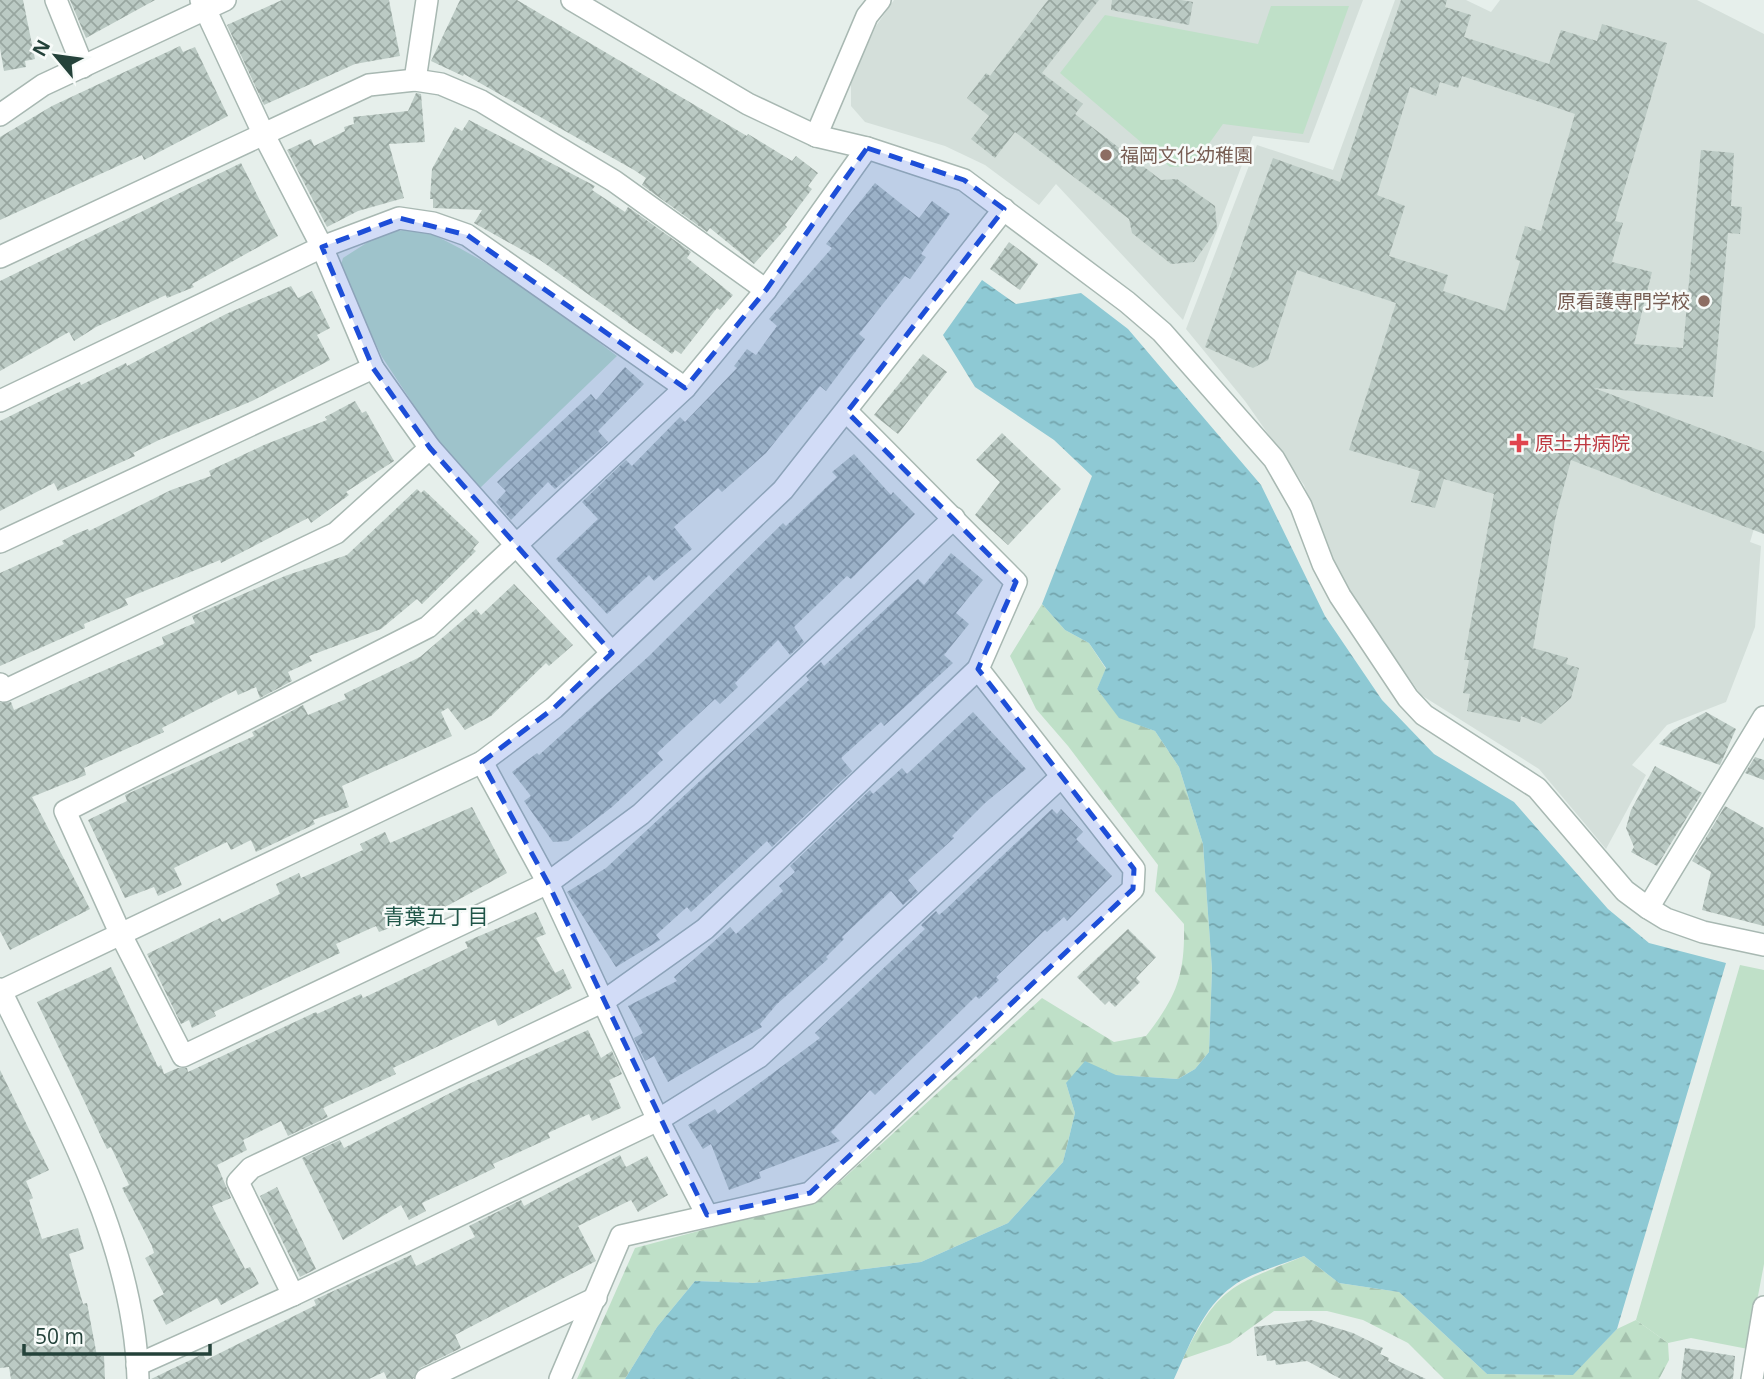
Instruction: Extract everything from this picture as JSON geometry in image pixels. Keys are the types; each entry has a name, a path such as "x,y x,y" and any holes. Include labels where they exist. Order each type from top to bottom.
{"street":[{"path":"56,0 83,67"},
{"path":"415,80 427,0"},
{"path":"572,0 748,104 816,136 867,148 964,180 1162,332 1274,459 1301,506 1323,564 1340,596 1408,698 1424,715 1537,788 1625,891 1648,908 1666,919 1703,932 1764,945"},
{"path":"816,136 867,16 880,0"},
{"path":"0,115 43,85 210,3 263,133 322,247 373,368 430,449 518,544 612,653"},
{"path":"0,257 369,85 415,80 441,84 481,101 614,181 766,290"},
{"path":"867,148 766,290 685,388 428,627 65,811 121,934 183,1056 548,883 641,814 954,518"},
{"path":"1004,209 783,490 554,708 482,762 0,990 100,1201 116,1246 137,1372 658,1120 759,1057 1061,777"},
{"path":"0,401 322,247 399,218 433,223 467,235 685,388"},
{"path":"0,542 373,368"},
{"path":"293,1295 238,1182 251,1168 604,1001 705,929 978,669 1016,582 847,412"},
{"path":"0,684 4,691 336,533 430,449"},
{"path":"560,1379 621,1236 810,1194 1133,889 1134,869 978,669"},
{"path":"1648,908 1764,717"},
{"path":"482,762 548,883 658,1120 707,1215"},
{"path":"426,1379 596,1298"},
{"path":"1752,1379 1764,1307"}],"highlighted area":[{"path":"867,148 964,180 1004,209 847,412 1016,582 978,669 1134,869 1133,889 810,1193 707,1215 548,883 482,762 554,708 612,653 430,448 373,368 322,247 399,218 467,235 685,388 766,290"}],"shaded area":[{"name":"福岡文化幼稚園","path":"894,0 1363,0 1309,143 1253,136 1183,320 1056,184 1039,205 985,165 945,146 865,122 851,106 851,82 876,26"},
{"name":"原土井病院","path":"1395,0 1466,0 1491,12 1500,0 1697,0 1764,34 1764,495 1750,542 1761,546 1755,627 1726,702 1667,725 1632,765 1646,775 1606,849 1539,769 1421,695 1338,576 1304,485 1245,401 1186,329 1257,145 1333,170"}],"green space":[{"path":"1271,6 1349,6 1303,134 1223,124 1193,166 1170,167 1060,73 1105,15 1258,44"},
{"path":"418,228 496,269 617,356 480,488 437,440 382,357 340,268 343,258 382,233"},
{"path":"1042,604 1065,630 1089,643 1106,669 1097,689 1119,717 1155,731 1179,767 1203,844 1212,969 1209,1052 1195,1069 1178,1079 1116,1075 1066,1083 1075,1113 1063,1162 1008,1223 921,1262 753,1283 695,1281 657,1327 625,1379 577,1379 635,1248 822,1198 1042,998 1114,1042 1146,1036 1165,1009 1181,971 1184,924 1155,891 1158,865 1068,746 1036,709 1010,656"},
{"path":"1740,965 1764,970 1764,1264 1748,1349 1691,1338 1668,1343 1636,1320"},
{"path":"1304,1256 1339,1283 1399,1292 1487,1374 1572,1375 1617,1329 1636,1320 1668,1343 1669,1360 1659,1379 1444,1379 1408,1343 1363,1320 1327,1311 1274,1311 1230,1343 1183,1359 1207,1316 1230,1291 1243,1282"}],"water":[{"path":"982,280 1016,304 1081,293 1128,329 1261,485 1325,616 1382,700 1434,754 1514,802 1608,909 1649,943 1726,963 1617,1329 1573,1375 1487,1374 1399,1292 1339,1283 1304,1256 1249,1277 1222,1295 1198,1329 1174,1379 625,1379 657,1327 695,1281 753,1283 921,1262 1008,1223 1063,1162 1075,1113 1066,1083 1085,1061 1116,1075 1178,1079 1195,1069 1209,1052 1212,969 1203,844 1179,767 1155,731 1119,718 1097,689 1106,668 1089,643 1065,630 1042,604 1092,476 1054,440 975,387 943,335"}],"building":[{"path":"0,0 23,0 35,59 25,61 26,67 4,71 0,48"},
{"path":"70,0 155,0 86,38"},
{"path":"282,0 389,0 400,56 355,64 264,105 227,25"},
{"path":"460,0 517,0 747,136 748,134 792,161 796,156 818,173 808,186 812,189 785,225 787,227 754,264 710,228 707,232 642,185 646,178 634,170 464,74 463,76 431,61"},
{"path":"1048,0 1099,0 1042,73 1083,104 1075,114 1161,180 1177,179 1215,206 1217,229 1194,262 1171,264 1132,233 1129,219 1015,132 995,158 971,139 989,116 967,98 986,73 990,76"},
{"path":"1112,0 1193,2 1189,25 1111,10"},
{"path":"1401,0 1447,0 1445,7 1471,15 1464,37 1549,64 1561,30 1597,41 1602,24 1667,43 1615,221 1623,223 1612,262 1652,272 1634,344 1683,348 1701,150 1734,153 1731,206 1742,207 1740,234 1728,233 1713,397 1594,388 1764,452 1764,534 1571,460 1555,520 1533,648 1568,658 1566,664 1579,668 1571,698 1541,724 1521,716 1520,722 1467,711 1470,694 1463,693 1469,660 1464,660 1494,494 1444,479 1435,508 1411,502 1420,471 1349,450 1396,303 1297,270 1268,360 1253,368 1205,347 1273,158 1340,182","holes":["1462,76 1575,114 1541,231 1525,226 1515,259 1520,261 1505,311 1443,291 1448,275 1389,256 1405,206 1377,195 1410,87 1436,96 1440,82 1458,88"]},
{"path":"180,46 183,52 195,47 228,116 144,160 142,155 0,220 0,137 52,106"},
{"path":"416,93 421,94 425,142 389,144 404,198 358,211 327,227 287,150 311,139 314,146 345,131 344,127 354,124 353,117 408,111"},
{"path":"469,120 595,186 592,190 625,212 628,207 691,252 687,258 733,295 720,310 717,308 681,354 675,350 672,354 540,260 474,223 482,210 433,208 433,199 430,199 432,169 455,127 462,131"},
{"path":"241,163 278,236 192,284 194,287 167,298 166,295 96,327 74,341 69,332 0,371 0,281"},
{"path":"875,183 919,218 932,201 950,214 921,254 926,257 910,279 905,276 859,334 865,339 826,391 820,386 766,453 722,492 718,488 674,527 692,549 654,581 649,575 607,614 556,559 598,519 582,502 626,460 632,466 680,417 685,422 737,368 734,366 747,349 756,355 777,326 769,319 832,248 826,244"},
{"path":"1009,242 1038,264 1020,290 990,269"},
{"path":"291,286 298,298 312,291 330,328 317,335 330,360 252,401 159,440 133,453 135,456 58,491 54,483 0,511 0,421 80,382 81,385 126,363 127,366 226,314"},
{"path":"923,354 947,372 898,434 874,415"},
{"path":"625,367 644,384 598,431 608,442 555,489 548,482 511,520 496,502 506,491 497,482 591,394 596,400"},
{"path":"355,401 362,413 366,411 394,461 346,492 349,495 311,523 308,518 221,563 220,560 125,599 128,605 84,624 85,628 0,666 0,573 64,544 62,541 73,535 88,529 89,531 171,490 211,476 209,471 264,445 327,420 325,417"},
{"path":"1002,433 1061,489 1008,545 975,515 1000,482 976,460"},
{"path":"854,454 891,495 893,492 915,514 851,579 847,576 794,627 804,642 790,655 778,640 735,683 738,687 720,704 715,699 657,753 663,760 612,807 568,841 553,842 524,801 531,796 512,772 537,753 539,755 649,656 783,523 786,526 837,477 832,472"},
{"path":"417,489 421,493 424,490 479,542 473,549 476,551 422,604 417,599 381,629 309,656 312,661 288,672 292,681 260,698 256,687 238,695 236,690 162,728 164,732 84,768 86,775 32,797 90,909 10,950 0,931 0,703 11,702 14,710 164,644 162,637 195,623 192,616 285,576 347,555"},
{"path":"951,553 983,580 956,613 969,624 944,655 953,663 884,726 881,722 841,758 852,771 772,847 767,841 691,912 687,907 656,935 660,940 616,967 567,892 606,868 809,680 806,676 821,662 824,666 918,579 924,585"},
{"path":"514,584 573,645 549,666 546,663 491,716 465,730 448,708 441,712 452,736 342,786 349,807 313,820 315,824 256,852 251,840 231,850 227,842 174,868 182,885 158,896 154,887 125,898 88,820 127,801 125,795 254,736 252,732 303,705 308,715 346,699 344,694 420,657 476,609 481,615"},
{"path":"973,712 1026,769 985,803 952,836 954,838 908,880 918,892 903,905 891,891 842,937 844,939 826,957 828,959 777,1004 760,1024 762,1027 668,1082 654,1056 645,1061 634,1038 643,1033 628,1006 677,981 674,977 730,927 736,934 783,891 779,886 795,872 790,866 870,790 873,794 902,768 907,774"},
{"path":"1706,712 1736,729 1720,765 1659,744 1673,730"},
{"path":"1755,757 1764,760 1764,780 1745,773"},
{"path":"1655,766 1702,793 1657,866 1631,852 1634,847 1626,828 1631,810"},
{"path":"1725,806 1764,828 1764,926 1702,910 1711,872 1692,861"},
{"path":"472,807 507,873 447,906 379,932 376,926 336,944 340,953 214,1012 216,1016 192,1028 189,1020 181,1024 147,954 220,918 222,922 280,894 276,884 299,873 301,878 363,850 360,844 385,832 390,843"},
{"path":"1052,809 1057,814 1061,809 1083,832 1076,839 1112,876 1067,921 1064,917 1047,932 1045,930 996,977 999,980 979,999 976,996 875,1095 870,1090 831,1132 840,1141 759,1172 761,1178 729,1190 711,1144 703,1149 688,1125 715,1109 718,1114 820,1038 815,1033 925,929 921,925 936,911 939,915 946,909"},
{"path":"536,912 546,934 536,938 555,973 563,969 572,988 498,1026 495,1019 393,1068 396,1074 323,1108 328,1117 288,1136 281,1121 243,1140 247,1150 217,1165 231,1198 212,1206 245,1269 250,1267 259,1284 221,1305 217,1298 166,1325 153,1300 164,1294 145,1258 154,1253 152,1246 122,1188 129,1185 111,1147 107,1149 37,1002 111,967 158,1067 161,1065 164,1074 178,1068 187,1068 188,1072 316,1012 317,1014 361,994 363,998 468,948 465,942"},
{"path":"1128,929 1156,957 1136,978 1140,982 1115,1007 1109,1001 1105,1005 1077,977"},
{"path":"588,1030 601,1058 612,1051 622,1074 609,1080 621,1108 592,1121 589,1114 548,1133 550,1138 493,1164 495,1168 422,1203 426,1211 409,1220 401,1205 343,1240 302,1158 340,1140 344,1148 458,1089"},
{"path":"0,1070 49,1170 26,1181 33,1198 29,1200 42,1239 78,1228 84,1249 69,1254 83,1304 87,1303 97,1356 104,1356 105,1379 11,1379 9,1367 0,1368"},
{"path":"620,1155 626,1167 647,1156 668,1195 638,1212 631,1200 578,1226 596,1261 455,1335 461,1348 420,1368 413,1379 387,1379 384,1372 369,1379 151,1379 203,1354 206,1360 316,1305 314,1300 411,1255 416,1266 475,1237 469,1226 521,1200 524,1206"},
{"path":"277,1187 316,1269 300,1277 260,1196"},
{"path":"1311,1320 1353,1333 1383,1348 1380,1354 1389,1358 1388,1361 1426,1379 1341,1379 1307,1361 1276,1365 1275,1360 1267,1361 1266,1355 1257,1356 1254,1327"},
{"path":"1685,1348 1735,1356 1733,1379 1681,1379"}],"place":[{"name":"福岡文化幼稚園","path":"1106,155"},
{"name":"原看護専門学校","path":"1704,301"},
{"name":"原土井病院","path":"1519,443"}],"district":[{"name":"青葉五丁目","path":"436,916"}]}
